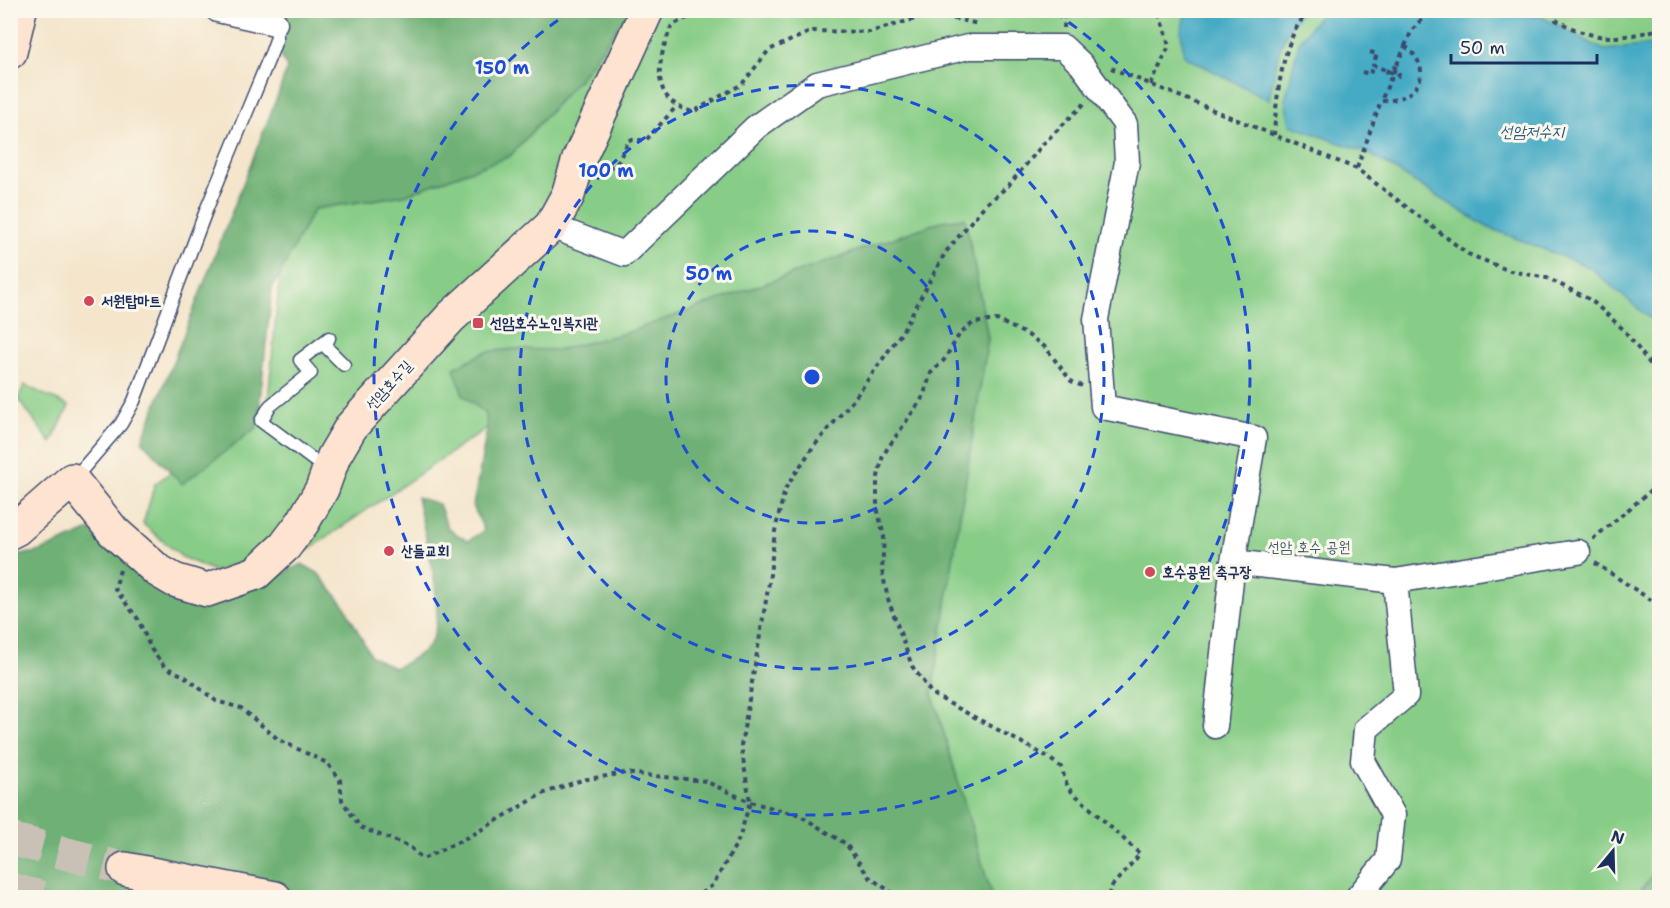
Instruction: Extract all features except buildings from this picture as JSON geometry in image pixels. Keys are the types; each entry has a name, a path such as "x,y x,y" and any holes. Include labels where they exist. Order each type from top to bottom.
{"street":[{"path":"10,52 20,10"},
{"path":"218,10 275,23"},
{"name":"선암호수길","path":"72,480 113,531 139,555 174,580 207,590 256,573 285,546 303,522 351,427 451,316 551,226 568,195 579,159 647,10"},
{"path":"551,226 624,254 756,127 817,84 968,47 1063,47 1081,64 1125,124 1127,162 1096,319 1103,407 1254,438 1233,562 1215,726"},
{"path":"10,532 16,530 72,480"},
{"path":"1233,562 1395,581 1578,552"},
{"path":"1357,897 1388,860 1393,815 1362,761 1366,729 1406,695 1395,581"},
{"path":"125,869 275,897"}],"lane":[{"path":"72,480 121,424 134,401 207,208 272,51 277,37 275,23"},
{"path":"328,471 261,422 270,406 311,373 300,360 329,338 325,346 344,365"}],"path":[{"path":"1151,85 1169,46 1158,10"},
{"path":"1274,135 1276,93 1285,58 1303,16 1311,10"},
{"path":"1357,169 1390,78 1411,32 1429,10"},
{"path":"1554,10 1556,20 1579,33 1620,39 1659,29"},
{"path":"1381,101 1395,101 1408,97 1418,83 1420,68 1412,51 1405,46"},
{"path":"1362,72 1370,74 1377,54 1370,52"},
{"path":"1373,65 1393,73"},
{"path":"1387,71 1396,67"},
{"path":"1390,78 1399,75 1396,67"},
{"path":"1387,71 1390,78"},
{"path":"694,897 713,885 738,839 750,802 741,746 769,582 775,531 785,489 813,447 854,399 902,332 945,253 984,206 1008,186 1067,118 1080,106 1102,93"},
{"path":"598,174 607,172 618,162 629,140 646,140 676,107"},
{"path":"1102,394 1071,381 1045,347 1028,335 997,320 973,323 959,335 944,360 931,373 923,397 883,455 877,481 877,507 884,537 882,572 888,599 912,666 932,693 1046,756 1061,767 1068,788 1140,855 1112,886 1107,897"},
{"path":"1659,483 1578,552 1659,606"},
{"path":"139,555 122,566 115,589 138,619 151,649 165,667 184,676 216,701 240,708 279,740 327,763 340,780 342,800 360,827 410,846 423,859 474,834 542,794 582,780 626,773 705,781 750,802 799,815 826,834 846,844 868,877 900,897"}],"green space":[{"path":"282,11 629,11 585,72 510,156 404,195 314,209 272,289 257,427 182,484 142,441 287,68 277,48"},
{"name":"선암 호수 공원","path":"629,11 1659,11 1660,865 1636,897 992,897 932,693 988,338 965,218 942,221 626,333 308,550 258,559 214,571 182,557 143,524 155,484 268,400 283,243 314,209 404,195 510,156 585,72"},
{"path":"965,218 988,338 932,693 992,897 11,897 10,557 41,551 90,530 117,541 143,571 264,582 302,564 318,573 344,605 371,656 394,668 421,653 429,645 435,632 436,595 417,497 439,504 448,529 468,541 484,530 473,506 487,430 486,414 463,395 454,368 485,352 514,349 557,350 626,333 942,221"},
{"path":"24,385 69,406 51,443 18,399"},
{"path":"1659,865 1659,897 1636,897"}],"water":[{"path":"1186,10 1303,11 1283,40 1269,100 1184,56 1181,32"},
{"name":"선암저수지","path":"1327,11 1506,11 1542,17 1604,50 1659,44 1659,331 1654,322 1589,267 1487,227 1370,154 1290,125 1285,100 1299,42 1317,18"}],"tunnel":[{"path":"10,839 125,869"},
{"path":"10,889 44,898"}],"place":[{"name":"서원탑마트","path":"89,301"},
{"name":"선암호수노인복지관","path":"478,323"},
{"name":"산들교회","path":"389,551"},
{"name":"호수공원 축구장","path":"1150,572"}]}
